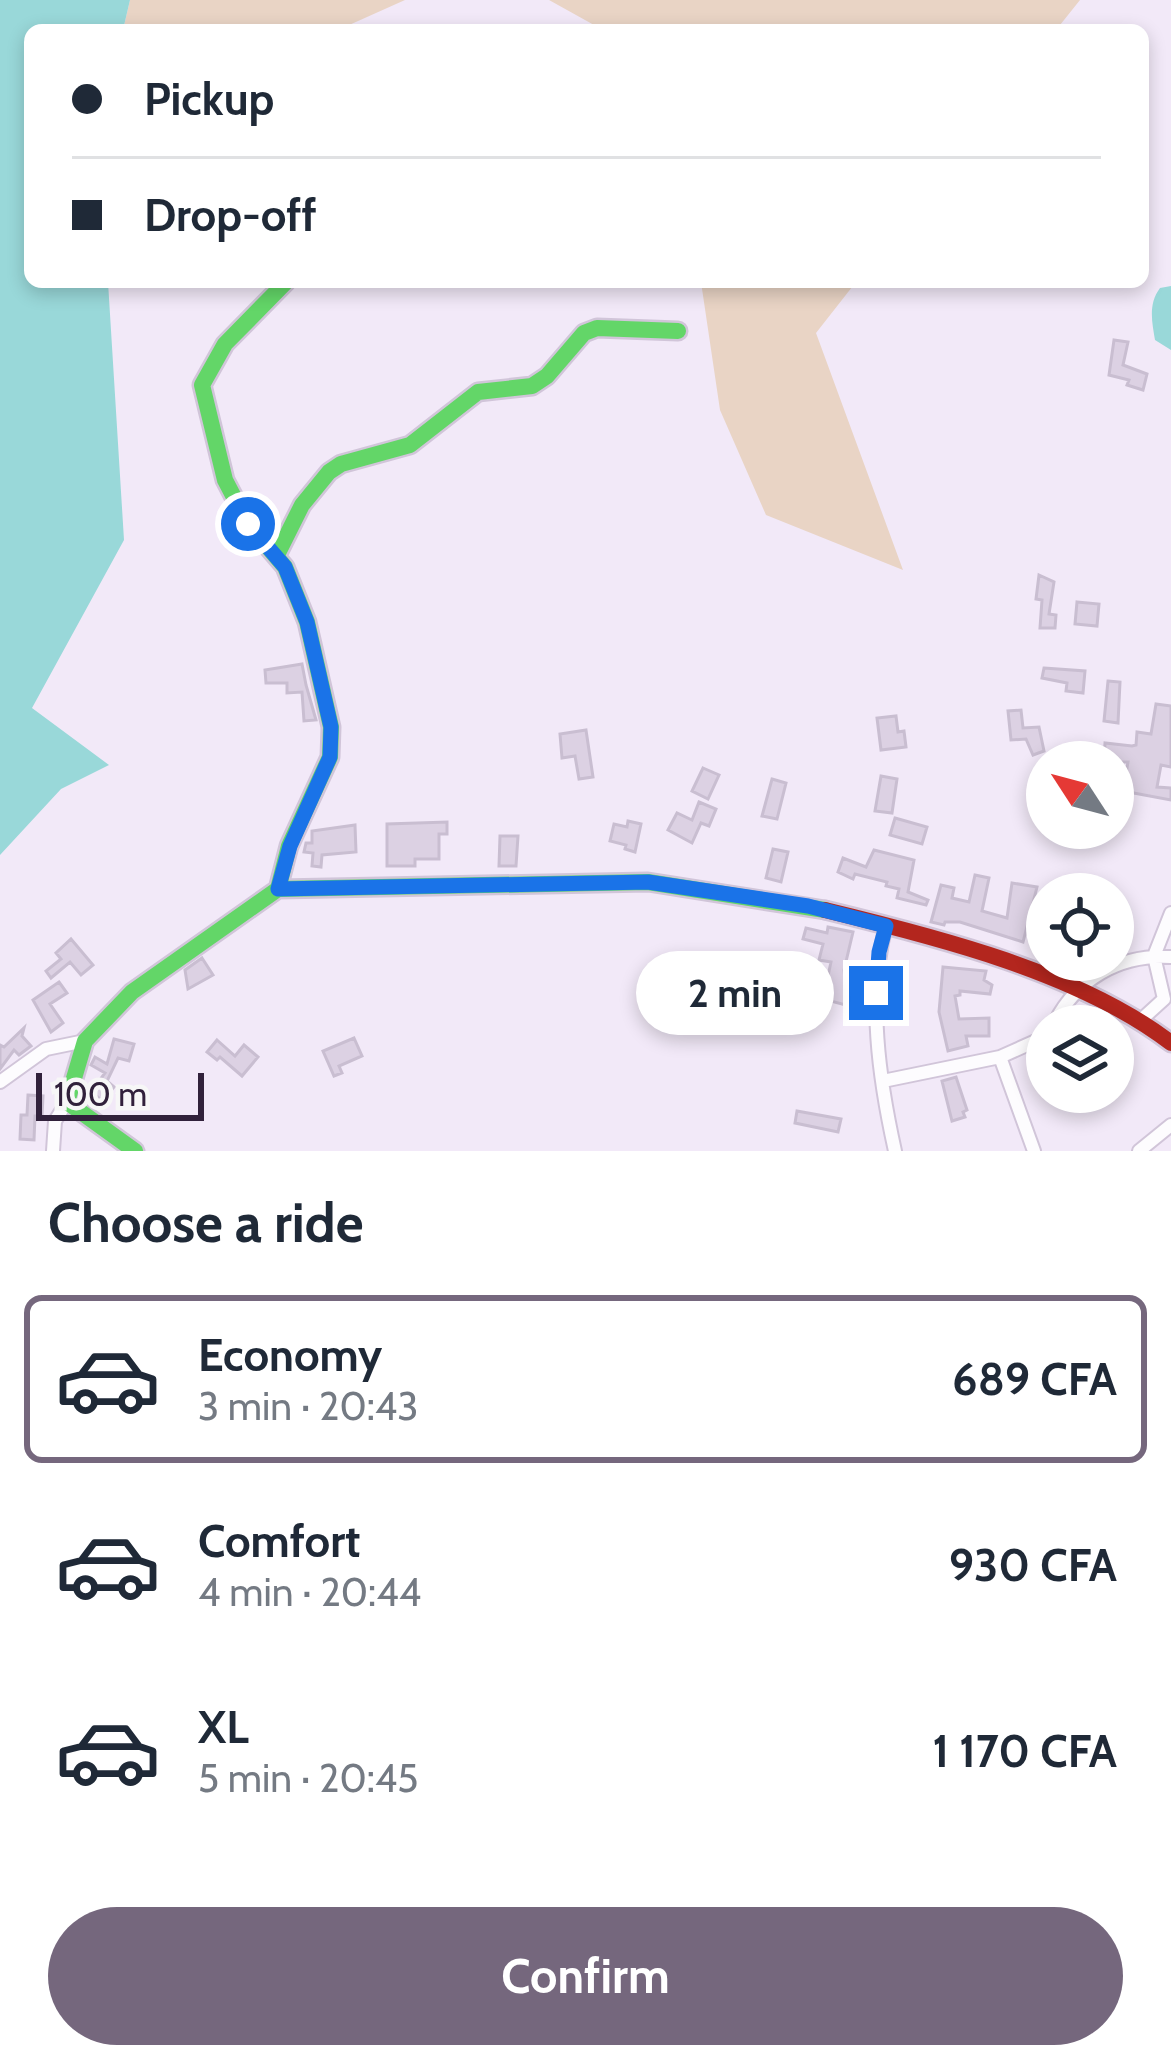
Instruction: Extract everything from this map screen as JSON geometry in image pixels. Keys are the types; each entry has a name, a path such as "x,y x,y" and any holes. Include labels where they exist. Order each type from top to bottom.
{"street":[{"path":"278,889 290,846 330,757 331,727 307,622 278,555 248,524 224,480 202,385 214,359 279,288"},
{"path":"278,555 302,506 341,464 410,445 478,392 532,386 547,376 584,333 597,328 678,331"},
{"path":"53,1151 55,1121 68,1102 85,1041 132,992 278,889 648,882 808,906 1080,987 1141,1020 1171,1043"},
{"path":"1141,1020 1164,999 1154,956 1171,913"},
{"path":"886,926 876,981 883,1081 895,1151"},
{"path":"1065,1005 1111,965 1171,957"},
{"path":"0,1082 46,1049 85,1041"},
{"path":"883,1081 1000,1057 1026,1045"},
{"path":"1000,1057 1034,1151"},
{"path":"68,1102 135,1151"},
{"path":"1139,1151 1171,1125"}],"shaded area":[{"path":"0,0 130,0 124,24 24,24 24,288 108,288 124,540 32,708 109,765 61,789 0,855"},
{"path":"130,0 405,0 351,24 124,24"},
{"path":"549,0 1080,0 1061,24 592,24"},
{"path":"1171,286 1171,350 1155,340 1152,313 1160,288"},
{"path":"702,288 851,288 816,333 903,570 766,515 720,410"}],"building":[{"path":"1114,340 1128,342 1123,365 1147,374 1143,390 1109,375"},
{"path":"1039,575 1054,582 1049,614 1056,615 1055,628 1040,628"},
{"path":"1077,602 1099,604 1097,626 1075,624"},
{"path":"302,664 316,720 304,721 302,692 287,693 287,683 266,683 265,670"},
{"path":"1044,668 1085,671 1083,693 1066,691 1067,683 1042,678"},
{"path":"1108,681 1120,682 1118,723 1104,721"},
{"path":"1156,704 1171,706 1171,767 1161,765 1157,787 1171,788 1171,800 1134,793 1137,732 1151,734"},
{"path":"1021,710 1023,728 1039,727 1042,741 1011,740 1008,711"},
{"path":"896,716 906,747 881,750 877,718"},
{"path":"586,730 593,777 579,779 575,756 562,758 560,734"},
{"path":"703,768 719,775 708,799 692,791"},
{"path":"881,776 897,779 892,813 875,811"},
{"path":"772,779 786,783 777,819 762,816"},
{"path":"699,802 716,809 709,826 701,823 692,843 668,830 677,813 692,820"},
{"path":"895,818 927,827 922,844 890,835"},
{"path":"628,821 641,824 635,852 610,841 614,824 627,827"},
{"path":"447,822 447,834 439,834 439,859 415,859 415,866 387,866 387,824"},
{"path":"355,825 356,852 322,855 321,867 312,866 313,853 304,852 306,843 312,843 312,831"},
{"path":"500,836 518,836 516,866 499,866"},
{"path":"773,849 788,852 781,882 766,878"},
{"path":"874,850 914,860 908,892 928,900 926,905 897,898 899,889 886,886 887,882 855,874 853,879 838,872 843,858 866,867"},
{"path":"975,875 989,878 982,911 1007,918 1012,883 1026,885 1023,942 960,922 931,922 941,885 954,888 952,898 969,902"},
{"path":"828,927 853,932 844,970 845,979 860,984 853,1007 823,999 831,962 819,960 823,944 803,939 806,928 827,933"},
{"path":"71,939 93,965 81,975 70,962 51,978 46,971 61,959 56,953"},
{"path":"202,958 213,975 188,989 185,970"},
{"path":"943,967 986,971 984,980 992,985 990,994 960,991 955,996 959,1019 989,1018 989,1036 966,1036 968,1046 948,1051 939,1012"},
{"path":"59,982 67,993 50,1004 63,1023 51,1032 33,1000"},
{"path":"24,1028 22,1036 31,1046 19,1055 14,1050 0,1069 0,1045 4,1047"},
{"path":"354,1038 362,1056 339,1066 342,1073 334,1076 323,1051"},
{"path":"114,1039 134,1044 129,1061 118,1058 107,1081 114,1087 103,1101 91,1092 105,1073 91,1065 95,1057 107,1064"},
{"path":"217,1040 235,1056 244,1045 258,1057 242,1076 207,1052"},
{"path":"956,1077 967,1110 965,1117 952,1121 942,1081"},
{"path":"28,1095 43,1096 42,1116 35,1116 34,1140 20,1139"},
{"path":"797,1111 841,1119 838,1132 795,1123"}],"traffic: fast":[{"path":"278,889 289,846 330,757 331,727 307,622 285,567 248,524 225,480 202,385 225,344 280,288"},
{"path":"277,555 302,505 341,464 410,445 478,392 532,386 547,376 584,333 597,328 678,331"},
{"path":"135,1151 67,1102 85,1041 132,992 278,889 648,882 825,910"}],"traffic: jam":[{"path":"825,910 960,945 1051,977 1135,1018 1171,1043"}],"route":[{"path":"248,524 285,567 307,622 331,727 330,757 290,846 278,889 648,882 808,906 886,926 876,968 876,993"}]}
